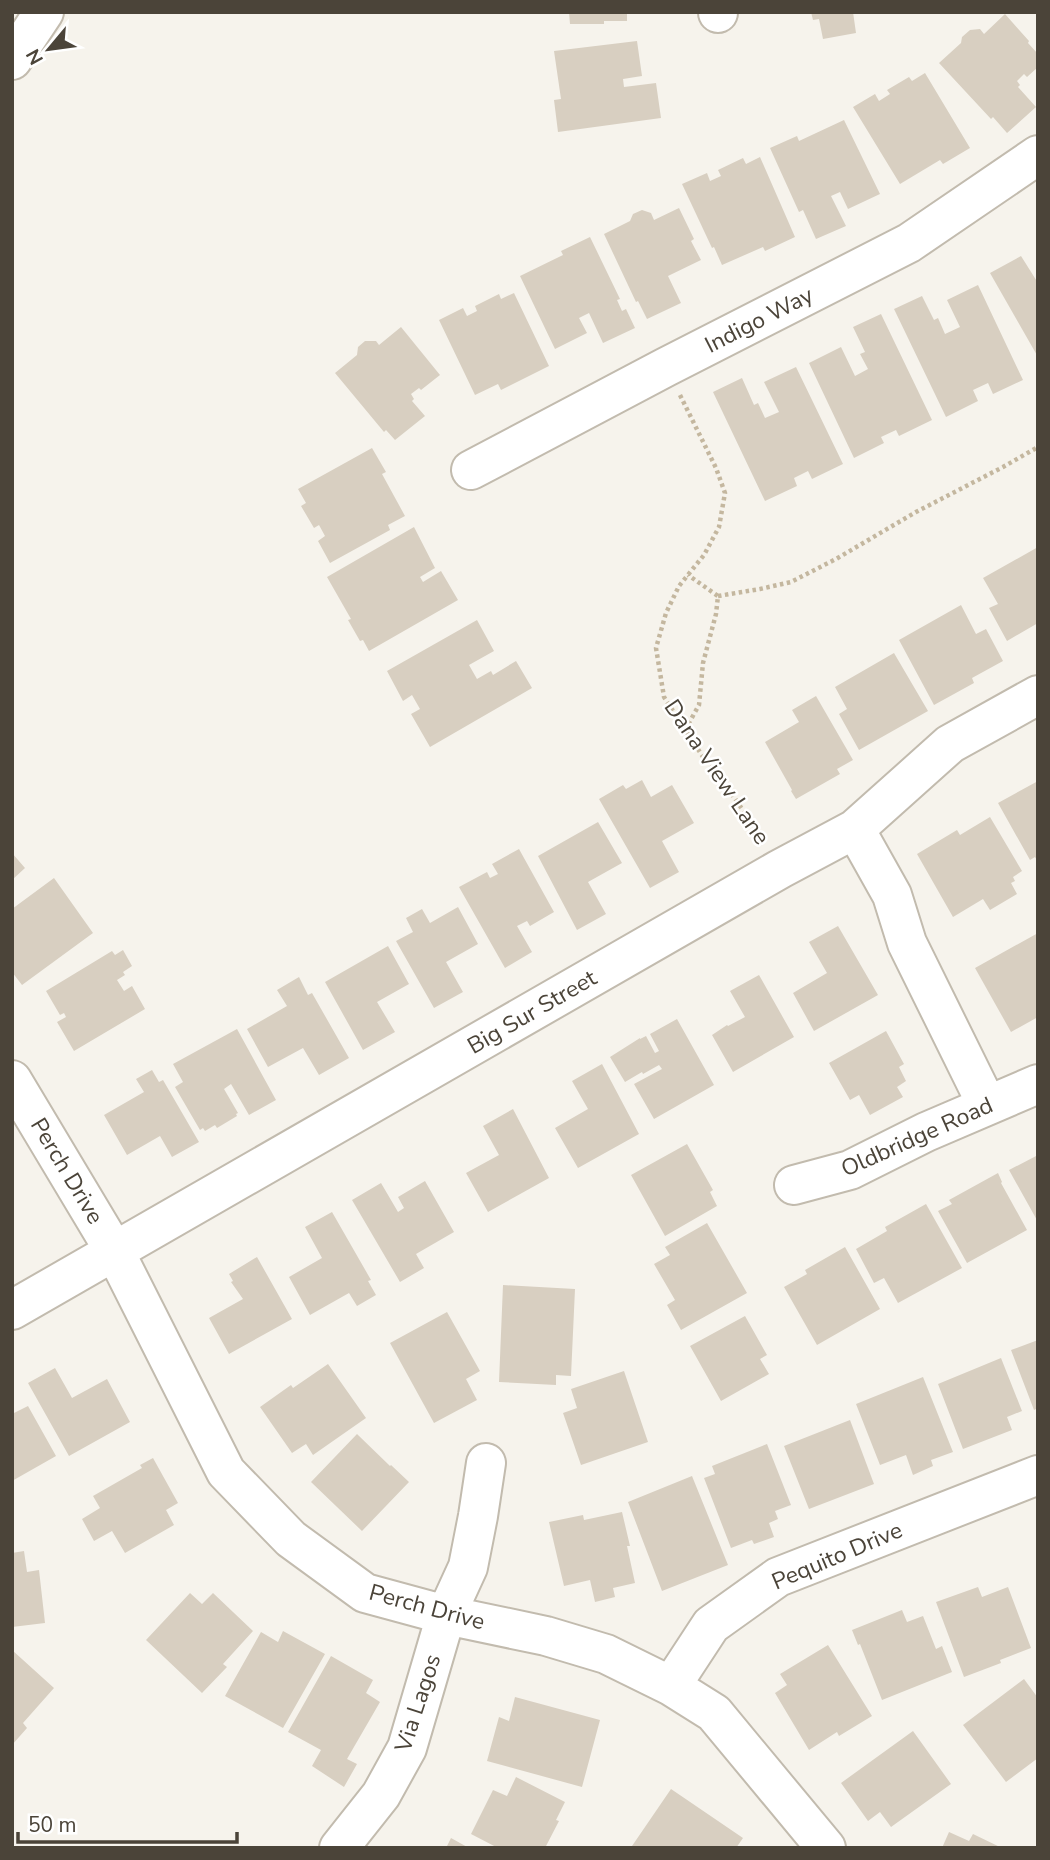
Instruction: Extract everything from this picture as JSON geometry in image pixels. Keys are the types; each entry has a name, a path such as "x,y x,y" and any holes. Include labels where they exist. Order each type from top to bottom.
{"street":[{"path":"12,60 44,12"},
{"name":"Indigo Way","path":"471,470 909,243 1038,155"},
{"name":"Big Sur Street","path":"12,1310 780,869 855,829 950,744 1038,695"},
{"path":"855,829 892,895 907,943 987,1105"},
{"name":"Perch Drive","path":"12,1080 115,1252 226,1472 291,1539 365,1593 446,1615 547,1636 606,1654 671,1686 714,1713 826,1848"},
{"name":"Oldbridge Road","path":"794,1185 850,1170 926,1132 1038,1084"},
{"name":"Via Lagos","path":"339,1848 381,1795 407,1748 446,1615 468,1567 486,1463"},
{"name":"Pequito Drive","path":"671,1686 711,1625 778,1577 1038,1475"}],"path":[{"name":"Dana View Lane","path":"666,367 716,468 725,493 719,527 704,555 679,586 666,613 656,648 664,697 780,869"},
{"path":"688,575 718,596 792,582 1038,447"},
{"path":"685,731 699,705 703,663 718,596"}],"building":[{"path":"569,12 627,12 627,21 570,24"},
{"path":"811,12 853,12 856,33 823,39 819,19 813,20"},
{"path":"1005,14 1038,54 1038,67 1027,77 1024,74 1017,81 1020,85 1018,87 1036,107 1007,133 939,63 961,43 962,37 970,30 980,29 984,34"},
{"path":"637,41 642,76 623,79 624,87 656,83 661,118 558,132 554,100 561,99 554,51"},
{"path":"925,73 970,148 943,164 940,160 900,184 853,107 875,94 879,101 890,94 887,90 909,77 912,81"},
{"path":"844,120 880,194 848,209 840,192 831,196 846,226 816,239 803,210 799,212 770,148 797,136 799,141"},
{"path":"760,157 795,237 765,251 763,247 722,265 682,184 707,173 710,181 721,176 718,170 743,158 746,164"},
{"path":"679,208 701,260 668,276 681,303 647,319 638,301 636,302 604,234 630,221 633,214 642,210 651,213 654,220"},
{"path":"590,237 620,299 617,300 622,311 626,309 635,328 603,343 589,313 579,318 587,333 555,349 520,276 563,255 561,251"},
{"path":"1021,256 1038,283 1038,357 990,273"},
{"path":"978,285 1023,380 993,394 988,383 973,390 978,401 946,417 894,309 922,296 934,320 938,318 945,334 960,327 947,300"},
{"path":"514,293 549,366 501,390 498,384 475,395 439,320 463,308 467,316 477,311 475,306 499,294 501,299"},
{"path":"881,314 932,420 899,436 896,430 881,437 884,443 854,458 809,363 841,347 855,376 868,369 860,354 865,352 853,327"},
{"path":"401,327 440,375 421,390 419,388 411,394 414,399 412,401 425,416 395,440 386,430 384,432 335,373 357,355 358,347 365,341 376,341 379,345"},
{"path":"796,367 843,464 812,479 808,471 794,478 797,486 765,501 713,392 742,378 754,405 758,403 765,418 779,412 764,382"},
{"path":"372,448 386,472 382,474 405,516 388,525 390,530 330,563 318,541 325,536 319,525 314,528 301,506 306,503 298,489"},
{"path":"414,527 435,568 420,577 423,582 441,571 458,600 369,651 348,620 351,619 327,577"},
{"path":"1038,547 1038,623 1007,641 989,608 998,604 983,578"},
{"path":"961,605 976,634 986,629 1003,661 972,678 974,683 934,705 899,640"},
{"path":"477,620 494,651 469,665 477,679 491,671 493,675 516,661 532,688 430,747 411,714 420,709 412,695 403,701 387,671"},
{"path":"894,653 928,711 859,750 839,714 847,709 835,687"},
{"path":"816,696 853,760 837,769 840,774 796,799 765,742 799,722 792,710"},
{"path":"642,780 651,797 672,785 694,823 662,841 679,872 650,888 599,799 623,785 626,789"},
{"path":"1038,781 1038,862 1035,857 1030,860 998,803"},
{"path":"990,817 1022,871 1013,877 1015,881 1011,883 1017,894 990,910 983,899 953,917 917,854 957,830 960,835"},
{"path":"598,822 622,863 588,882 606,914 577,930 538,856"},
{"path":"519,849 554,912 530,926 527,921 517,926 532,952 505,968 459,887 487,872 490,878 498,874 492,864"},
{"path":"12,853 25,868 12,880"},
{"path":"54,878 93,933 22,985 12,972 12,909"},
{"path":"458,907 478,944 446,962 463,992 434,1008 396,941 413,932 406,918 422,909 430,923"},
{"path":"838,926 878,995 814,1031 793,993 827,973 809,942"},
{"path":"1038,933 1038,1017 1011,1032 975,968"},
{"path":"388,946 409,984 377,1002 395,1032 363,1050 325,982"},
{"path":"123,950 132,966 117,980 124,991 132,986 145,1009 74,1051 57,1022 66,1017 64,1013 60,1015 46,991 112,951 115,955"},
{"path":"759,975 794,1037 733,1072 712,1035 745,1017 730,991"},
{"path":"299,977 308,995 312,993 349,1058 319,1075 303,1048 268,1067 247,1029 287,1006 277,990"},
{"path":"677,1019 714,1085 654,1119 634,1084 662,1069 659,1065 625,1082 610,1057 646,1036 655,1053 659,1051 650,1034"},
{"path":"237,1029 276,1100 249,1115 231,1084 224,1089 238,1113 237,1116 217,1128 215,1125 205,1131 203,1128 200,1130 175,1087 183,1082 173,1064"},
{"path":"886,1031 904,1064 899,1067 906,1081 897,1087 903,1097 870,1115 859,1095 850,1100 829,1063"},
{"path":"602,1064 639,1134 578,1168 555,1128 588,1109 572,1081"},
{"path":"152,1070 159,1082 163,1080 199,1142 172,1157 160,1136 127,1155 104,1115 144,1092 136,1079"},
{"path":"513,1109 549,1178 488,1212 466,1173 499,1155 483,1126"},
{"path":"687,1144 713,1190 710,1192 717,1206 665,1236 631,1175"},
{"path":"1038,1155 1038,1222 1009,1170"},
{"path":"998,1173 1027,1230 967,1263 938,1211 952,1204 949,1200"},
{"path":"425,1181 454,1232 416,1254 424,1268 400,1282 352,1200 381,1183 398,1212 404,1208 398,1197"},
{"path":"926,1204 962,1268 898,1303 884,1278 874,1283 856,1249 887,1231 885,1227"},
{"path":"332,1212 371,1280 368,1281 376,1295 357,1306 349,1293 310,1315 289,1277 322,1258 305,1227"},
{"path":"707,1223 747,1293 681,1330 667,1305 675,1300 654,1264 670,1255 665,1247"},
{"path":"845,1247 880,1309 817,1345 784,1287 807,1274 805,1270"},
{"path":"257,1257 292,1319 229,1354 209,1318 243,1299 231,1282 233,1281 229,1274"},
{"path":"503,1285 575,1289 571,1376 556,1375 556,1385 499,1382"},
{"path":"447,1312 480,1371 466,1379 477,1400 434,1423 390,1343"},
{"path":"745,1316 767,1355 760,1359 769,1374 721,1401 690,1346"},
{"path":"1038,1340 1038,1408 1034,1410 1011,1350"},
{"path":"1001,1358 1022,1411 1007,1417 1012,1430 963,1449 938,1384"},
{"path":"328,1364 366,1418 313,1455 306,1444 292,1453 260,1407"},
{"path":"55,1368 72,1398 107,1379 130,1422 69,1456 28,1383"},
{"path":"624,1371 648,1442 581,1465 563,1413 577,1408 571,1389"},
{"path":"923,1377 953,1452 931,1460 933,1466 913,1475 906,1455 880,1465 856,1404"},
{"path":"28,1406 56,1456 12,1481 12,1414"},
{"path":"850,1420 874,1484 809,1509 784,1446"},
{"path":"357,1434 409,1482 362,1531 311,1482"},
{"path":"767,1444 791,1505 775,1511 778,1519 769,1523 774,1537 754,1544 752,1540 731,1548 704,1478 715,1474 712,1466"},
{"path":"153,1458 178,1503 166,1510 174,1525 125,1553 112,1531 94,1541 82,1519 100,1508 93,1496 142,1468 140,1465"},
{"path":"692,1476 728,1565 662,1591 628,1502"},
{"path":"622,1512 635,1583 613,1588 615,1597 595,1602 590,1580 564,1586 549,1522 583,1515 584,1520"},
{"path":"24,1551 27,1572 39,1570 45,1623 12,1627 12,1553"},
{"path":"978,1587 982,1597 1008,1587 1031,1648 964,1677 936,1602"},
{"path":"190,1593 202,1604 213,1593 253,1631 223,1664 227,1667 202,1693 146,1640"},
{"path":"902,1610 907,1622 923,1616 936,1649 942,1646 952,1672 882,1700 852,1630"},
{"path":"283,1631 325,1654 283,1728 225,1696 261,1632 278,1642"},
{"path":"828,1645 872,1716 839,1736 837,1732 809,1750 775,1693 787,1685 780,1674"},
{"path":"12,1650 54,1688 23,1723 27,1728 12,1745"},
{"path":"331,1656 373,1680 366,1693 380,1702 347,1759 357,1764 344,1787 312,1766 321,1750 288,1732"},
{"path":"1024,1679 1038,1698 1038,1758 1006,1782 963,1725"},
{"path":"515,1697 600,1720 582,1787 487,1761 499,1717 509,1721"},
{"path":"913,1731 951,1784 891,1827 880,1812 868,1821 841,1783"},
{"path":"516,1777 565,1802 545,1848 498,1848 471,1834 493,1790 507,1796"},
{"path":"671,1789 743,1838 736,1848 634,1848 632,1846"},
{"path":"949,1832 969,1841 973,1834 1002,1848 942,1848"},
{"path":"451,1838 469,1848 446,1848"}]}
